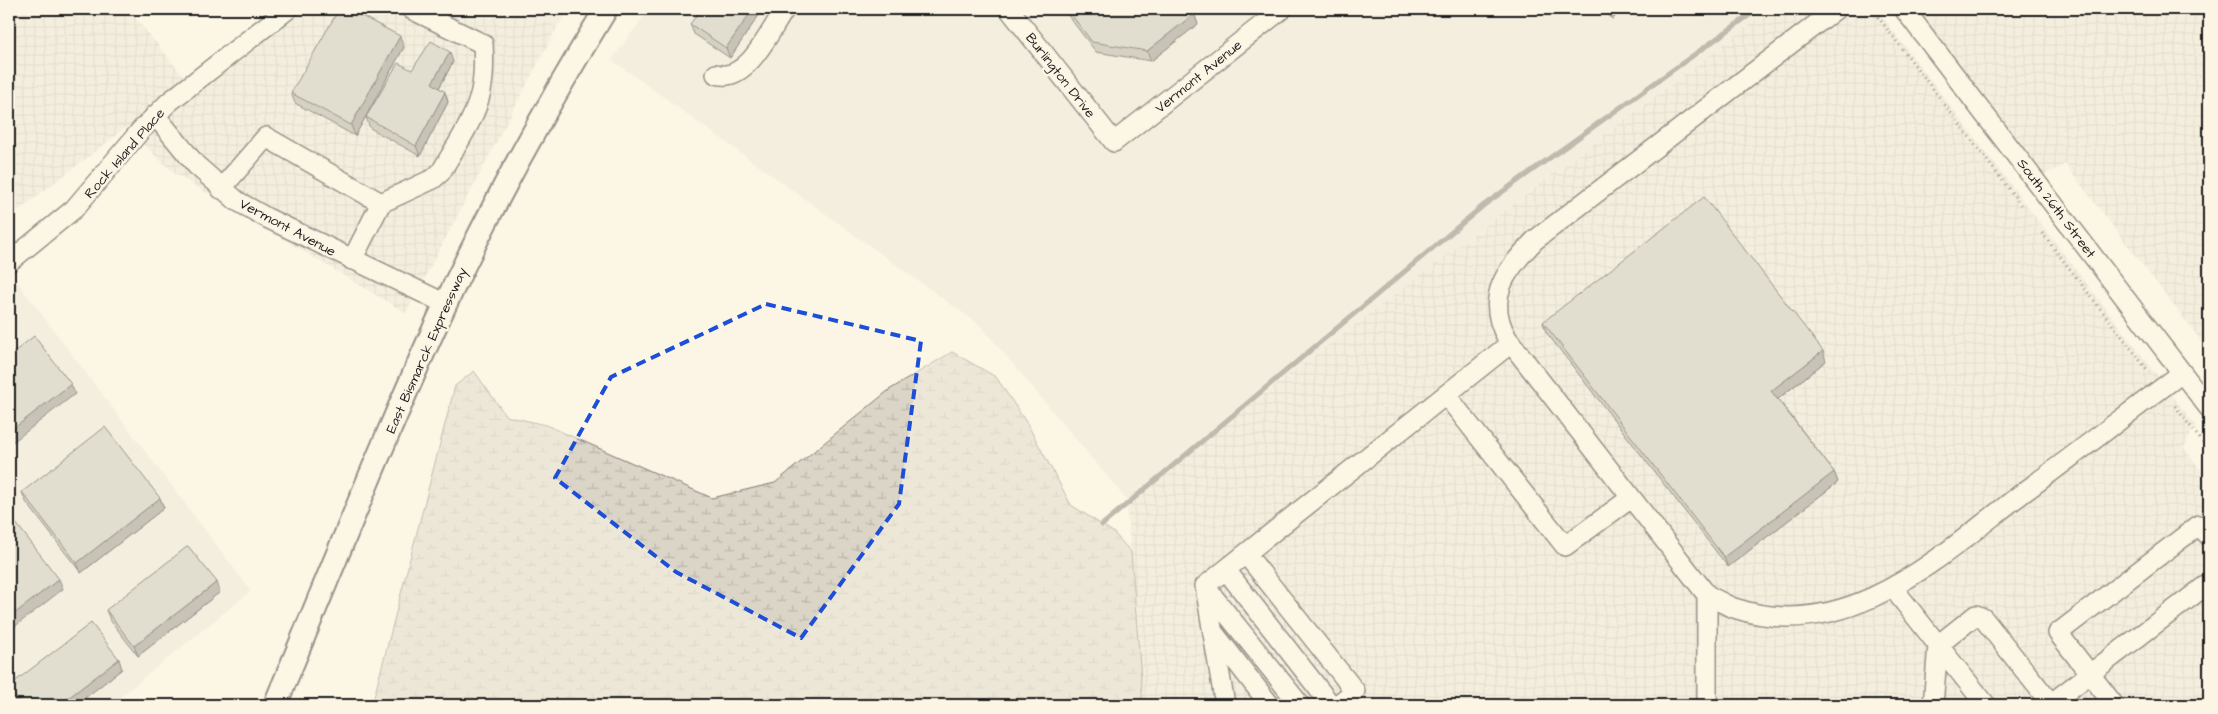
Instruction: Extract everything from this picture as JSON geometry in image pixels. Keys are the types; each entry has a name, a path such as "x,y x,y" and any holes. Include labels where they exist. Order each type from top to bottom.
{"main road":[{"name":"East Bismarck Expressway","path":"275,705 389,432 446,304 529,140 606,9"}],"street":[{"name":"Rock Island Place","path":"9,262 74,209 155,115 189,85 288,9"},
{"path":"352,260 381,203 434,180 441,172 476,109 481,91 484,68 483,44 411,9"},
{"path":"716,74 733,75 747,65 785,9"},
{"name":"Burlington Drive","path":"1009,9 1114,142"},
{"name":"Vermont Avenue","path":"1114,142 1282,9"},
{"path":"1836,9 1535,240 1510,270 1501,287 1496,305 1499,323 1511,343 1707,595 1733,608 1765,616 1799,618 1836,611 1893,588 1922,571 2182,373"},
{"name":"South 26th Street","path":"1904,9 2209,408"},
{"name":"Vermont Avenue","path":"155,115 192,161 222,189 259,214 446,304"},
{"path":"222,189 266,137 381,203"},
{"path":"1205,586 1511,343"},
{"path":"1446,395 1565,546 1631,498"},
{"path":"2114,705 2058,633 2199,525 2209,536"},
{"path":"1246,554 1355,691 1337,705"},
{"path":"1226,570 1331,705"},
{"path":"1205,586 1225,705"},
{"path":"1205,586 1300,705"},
{"path":"1893,588 1986,705"},
{"path":"1934,705 1938,645 1976,615 1983,618 2050,705 2206,591"},
{"path":"1706,705 1707,595"},
{"path":"1213,632 1270,705"}],"path":[{"path":"1872,9 2020,205"},
{"path":"2042,233 2149,372"},
{"path":"2175,406 2209,451"}],"highlighted area":[{"path":"766,304 921,341 899,504 801,638 676,572 555,478 611,377"}],"shaded area":[{"path":"9,9 128,9 186,79 273,9 525,9 557,27 406,313 174,173 141,142 128,126 9,218"},
{"path":"525,9 571,9 557,27"},
{"path":"649,9 1770,9 1126,499 981,326 612,60"},
{"path":"1770,9 1876,9 2195,425 2184,448 2209,481 2209,705 1143,705 1126,499"},
{"path":"1917,9 2209,9 2209,351 2065,164 2045,175"},
{"path":"9,271 251,591 110,705 9,705"}],"green space":[{"path":"952,352 996,377 1028,425 1071,505 1113,532 1131,552 1143,705 372,705 455,386 474,371 506,416 546,425 712,498 775,483 889,390"}],"building":[{"path":"339,9 348,9 400,36 351,125 291,93"},
{"path":"701,9 753,9 726,48 690,24"},
{"path":"1067,9 1190,9 1194,14 1147,51 1092,42"},
{"path":"431,41 450,52 432,83 445,92 416,146 366,117 398,63 412,70"},
{"path":"1704,197 1823,351 1771,391 1834,472 1724,557 1543,322"},
{"path":"34,336 71,384 9,432 9,356"},
{"path":"105,427 160,498 77,563 22,492"},
{"path":"9,514 59,579 9,618"},
{"path":"188,546 217,582 134,646 106,610"},
{"path":"91,623 119,659 59,705 22,705 9,686"}],"waterway":[{"path":"1102,525 1484,205 1758,9"}]}
